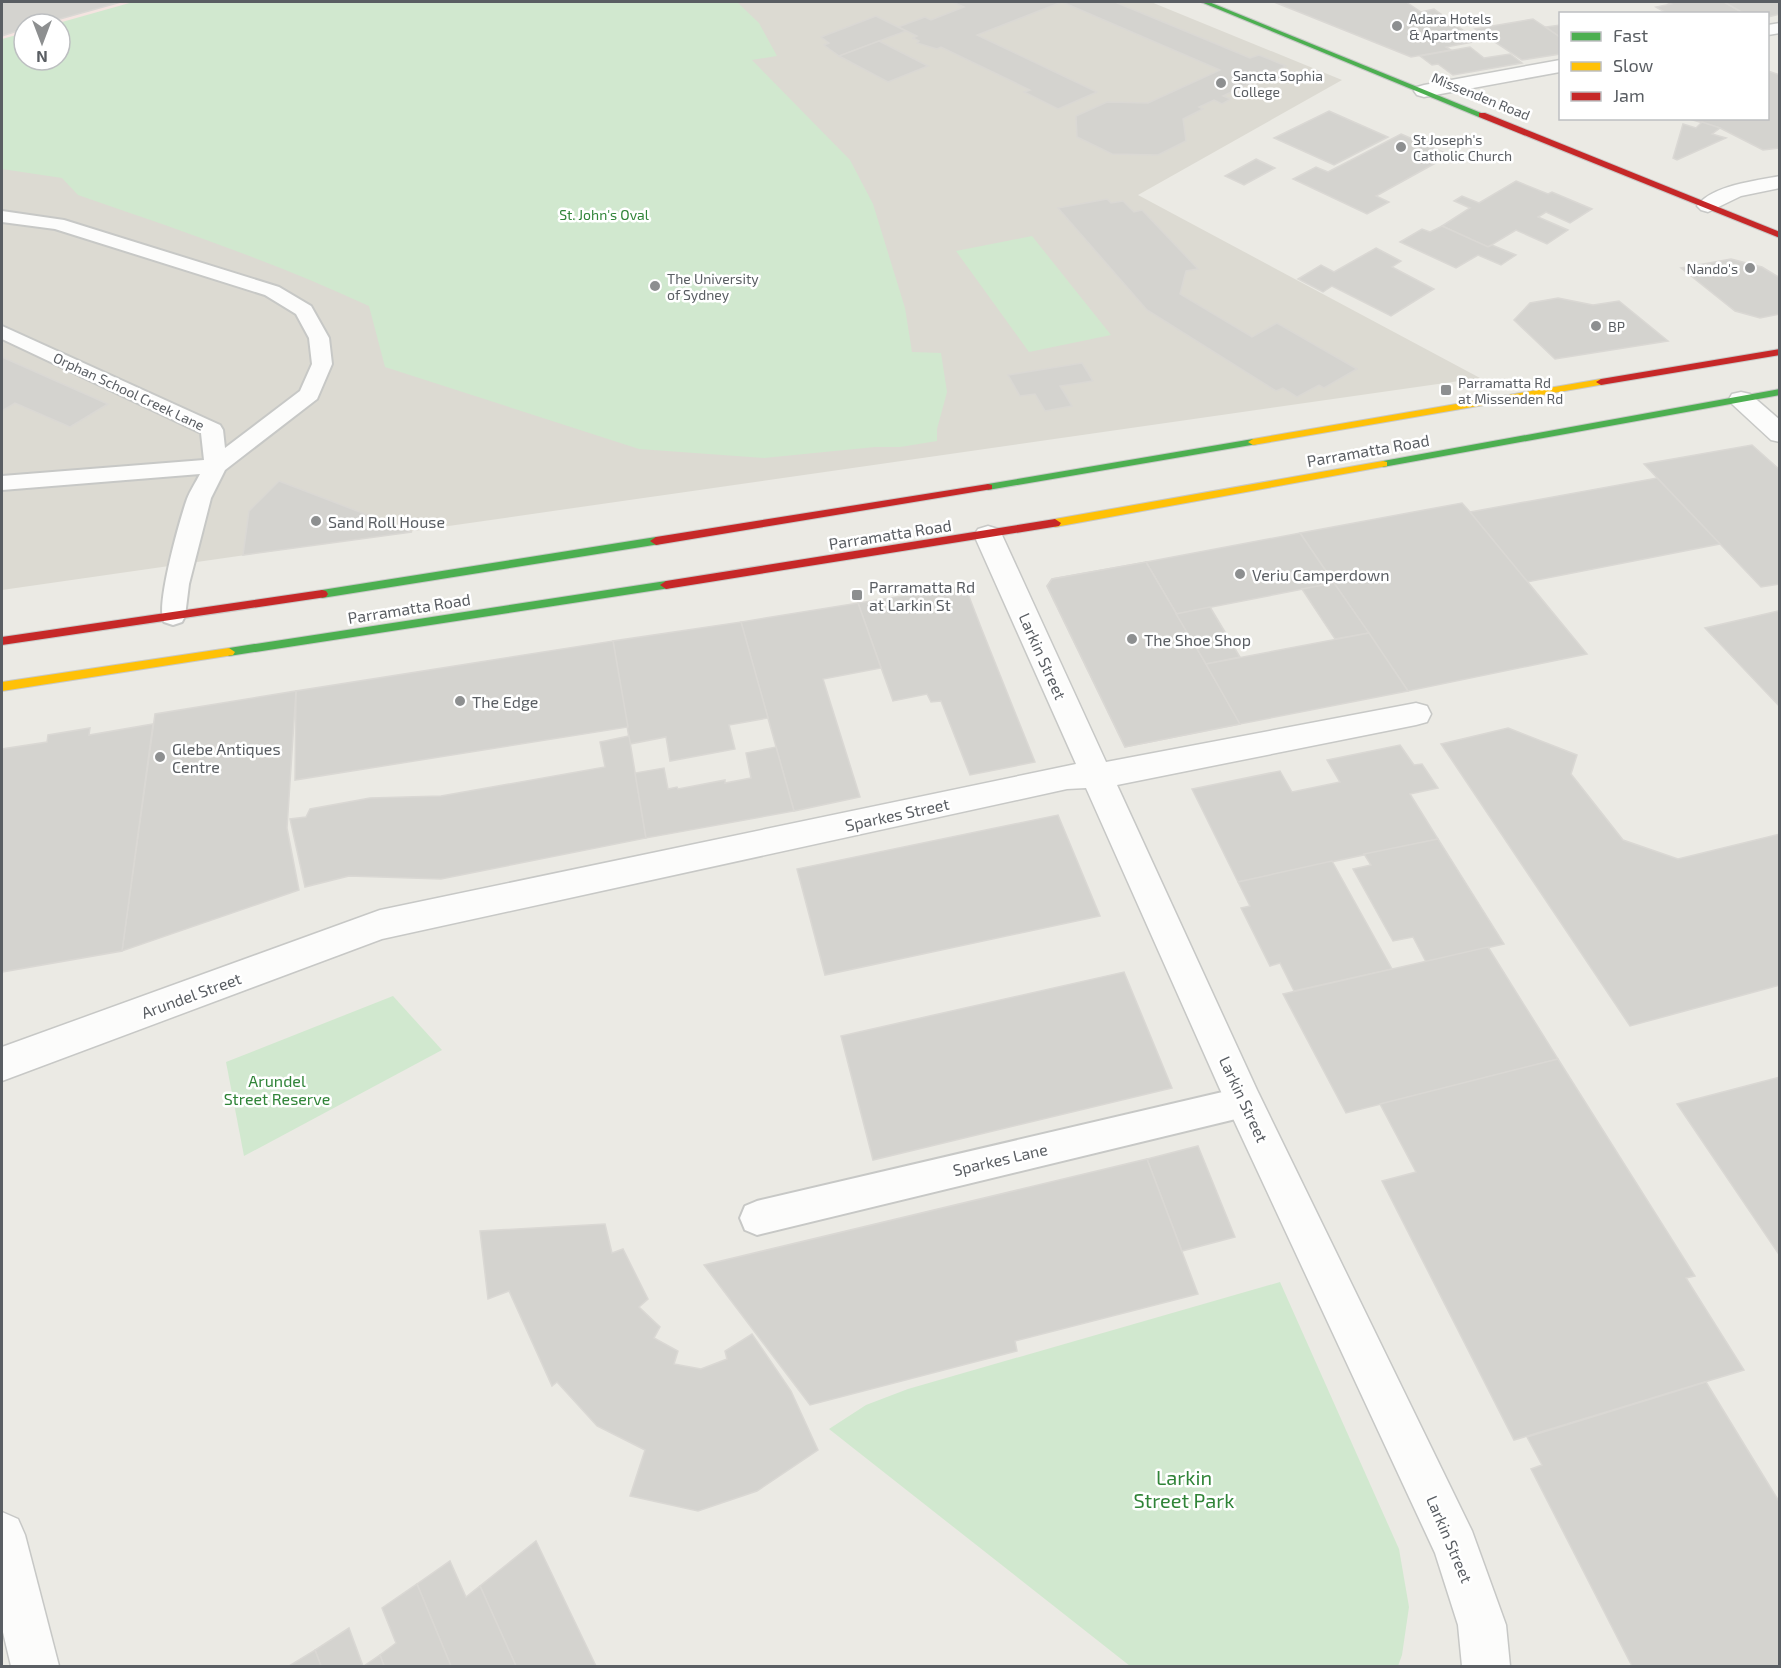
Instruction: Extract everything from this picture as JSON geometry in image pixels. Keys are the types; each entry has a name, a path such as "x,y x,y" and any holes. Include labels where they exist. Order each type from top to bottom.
{"main road":[{"name":"Missenden Road","path":"1215,3 1424,91 1779,235"},
{"name":"Parramatta Road","path":"2,641 411,581 975,489 1779,352"},
{"name":"Parramatta Road","path":"2,687 988,536 1779,392"}],"street":[{"path":"1424,91 1559,66"},
{"path":"1708,206 1735,191 1779,182"},
{"path":"1740,399 1779,434"},
{"name":"Larkin Street","path":"988,536 1244,1102 1456,1547 1482,1625 1486,1666"},
{"name":"Sparkes Street","path":"380,925 1067,777 1117,773 1416,714"},
{"name":"Arundel Street","path":"2,1064 380,925"},
{"path":"2,1535 35,1666"}],"lane":[{"path":"2,217 57,224 272,291 304,310 319,338 322,364 309,394 216,466 200,498 177,584 173,616"},
{"name":"Orphan School Creek Lane","path":"2,332 212,430 216,466"},
{"path":"2,483 216,466"},
{"name":"Sparkes Lane","path":"757,1218 1244,1102"}],"shaded area":[{"name":"The University of Sydney","path":"2,2 1151,2 1342,80 1138,195 1480,378 2,590"},
{"path":"2,2 142,2 72,21 72,12 12,12 12,39 2,42"}],"green space":[{"name":"St. John's Oval","path":"133,2 737,2 759,23 777,56 752,60 850,160 873,204 905,308 912,352 941,353 947,392 937,429 937,441 900,447 875,447 764,458 639,449 385,367 369,306 189,233 78,195 62,178 2,169 2,39 12,36 12,72 72,72 72,19"},
{"path":"1032,236 1111,335 1029,352 956,251"},
{"name":"Arundel Street Reserve","path":"393,996 442,1050 244,1156 226,1062"},
{"name":"Larkin Street Park","path":"1280,1282 1399,1549 1409,1607 1402,1655 1398,1666 1130,1666 829,1429 866,1405 908,1389"}],"building":[{"path":"2,2 121,2 72,16 72,12 12,12 12,33 2,36"},
{"path":"952,2 1062,2 977,35 1097,92 1058,109 1024,92 1030,90 941,47 937,49 917,43 919,41 913,38 917,36 898,27 925,17 931,20 964,7"},
{"name":"Sancta Sophia College","path":"1062,2 1115,2 1250,58 1259,55 1286,66 1223,96 1231,99 1222,104 1214,100 1199,107 1203,109 1183,119 1186,141 1158,155 1112,154 1077,137 1076,116 1107,102 1148,103 1220,70"},
{"name":"Adara Hotels & Apartments","path":"1274,2 1406,2 1421,12 1434,9 1478,41 1446,47 1451,50 1411,57"},
{"path":"1666,2 1724,2 1742,12 1665,12 1656,7 1671,4"},
{"path":"1724,2 1780,2 1780,14 1769,17 1769,12 1742,12"},
{"path":"876,16 906,31 839,56 824,45 829,43 821,37"},
{"path":"1533,19 1559,36 1559,54 1522,60 1475,29"},
{"path":"1559,25 1559,36 1546,27"},
{"path":"879,41 928,66 888,82 839,56"},
{"path":"1470,47 1484,58 1510,54 1522,63 1453,75 1438,64 1432,65 1420,56"},
{"path":"1769,71 1780,75 1780,148 1763,150 1720,128 1693,120 1769,120"},
{"path":"1329,111 1388,137 1334,165 1274,138"},
{"path":"1702,122 1720,128 1712,134 1726,138 1677,160 1673,158 1683,124 1696,128"},
{"path":"1401,134 1450,155 1376,196 1389,202 1367,214 1293,179 1316,167 1328,172"},
{"path":"1256,159 1275,168 1244,185 1225,176"},
{"path":"1516,181 1548,194 1552,192 1592,209 1570,223 1546,212 1538,217 1568,230 1547,244 1516,230 1488,247 1442,226 1470,208 1454,201 1462,196 1479,203"},
{"path":"1107,199 1111,203 1123,201 1134,212 1142,210 1198,269 1186,271 1180,294 1252,337 1277,323 1357,369 1324,388 1319,385 1297,397 1283,388 1276,391 1147,310 1058,208"},
{"path":"1442,226 1488,247 1492,245 1516,255 1501,265 1478,255 1456,268 1400,242 1422,229 1430,232"},
{"path":"1376,248 1401,261 1392,267 1434,289 1391,316 1332,286 1323,292 1298,279 1321,265 1334,272"},
{"path":"1731,259 1762,267 1780,278 1780,314 1760,318 1735,311 1681,268"},
{"path":"1558,298 1593,305 1619,301 1668,341 1555,359 1514,320 1530,303"},
{"path":"2,357 108,404 70,427 15,403 2,411"},
{"path":"1082,363 1093,381 1060,386 1072,406 1045,411 1035,394 1020,396 1008,375"},
{"path":"1752,445 1780,470 1780,584 1761,587 1644,464"},
{"path":"1657,478 1720,544 1527,582 1470,512"},
{"name":"Sand Roll House","path":"279,481 412,532 243,555 249,511"},
{"path":"1462,503 1587,654 1408,691 1300,533"},
{"path":"1300,533 1334,583 1176,614 1146,562"},
{"name":"The Shoe Shop","path":"1146,562 1240,724 1125,747 1047,586 1052,579"},
{"name":"The Shoe Shop","path":"1146,562 1240,724 1125,747 1047,586 1052,579"},
{"path":"1334,583 1369,633 1335,639 1302,589"},
{"path":"965,586 1035,762 970,775 941,701 931,702 927,694 893,701 858,603"},
{"path":"858,603 881,668 823,679 860,797 794,811 741,622"},
{"path":"1210,607 1240,657 1206,664 1176,614"},
{"path":"1780,612 1780,707 1705,628"},
{"path":"741,622 768,718 729,725 735,749 670,761 666,737 630,744 613,641"},
{"path":"1369,633 1408,691 1240,724 1206,664"},
{"name":"The Edge","path":"613,641 628,727 295,780 296,691"},
{"path":"296,691 287,828 299,890 122,951 155,714"},
{"path":"153,724 122,951 2,972 2,749 47,742 48,735 90,728 89,735"},
{"path":"1508,728 1577,755 1571,774 1623,840 1678,859 1780,834 1780,985 1630,1026 1441,744"},
{"path":"629,736 646,838 441,879 349,876 305,887 290,819 306,817 310,809 370,798 441,796 605,767 600,742"},
{"path":"1400,745 1414,765 1422,764 1438,788 1410,794 1438,839 1238,882 1192,789 1280,771 1292,792 1340,782 1327,760"},
{"path":"776,747 794,811 646,838 635,773 664,768 668,789 725,780 725,783 751,778 746,753"},
{"path":"1058,815 1100,916 825,975 797,869"},
{"path":"1438,839 1504,944 1426,962 1413,937 1393,941 1353,869 1371,865 1364,854"},
{"path":"1332,861 1392,969 1294,991 1280,963 1270,966 1241,908 1250,906 1238,882"},
{"path":"1488,947 1558,1059 1346,1113 1283,994"},
{"path":"1124,972 1172,1088 873,1160 841,1036"},
{"path":"1558,1059 1695,1276 1686,1278 1744,1370 1514,1440 1382,1181 1416,1172 1380,1104"},
{"path":"1780,1077 1780,1256 1677,1104"},
{"path":"1198,1146 1235,1237 1182,1251 1147,1159"},
{"path":"1147,1159 1198,1294 1015,1341 1017,1351 810,1405 704,1265"},
{"path":"605,1224 612,1253 623,1249 648,1299 639,1307 660,1327 654,1338 678,1351 674,1364 701,1369 727,1359 725,1351 752,1334 791,1391 818,1450 757,1491 698,1511 630,1496 645,1450 597,1426 557,1382 552,1386 509,1291 488,1299 480,1231"},
{"path":"1706,1382 1780,1503 1780,1666 1632,1666 1531,1469 1542,1465 1527,1437"},
{"path":"536,1541 596,1666 516,1666 480,1586"},
{"path":"450,1561 466,1597 480,1586 516,1666 451,1666 417,1584"},
{"path":"417,1584 451,1666 384,1666 380,1655 396,1643 382,1608"},
{"path":"349,1628 363,1666 321,1666 315,1650"},
{"path":"315,1650 321,1666 289,1666"},
{"path":"380,1655 384,1666 364,1666"}],"traffic: fast":[{"path":"1204,2 1482,115"},
{"path":"1383,464 1780,392"},
{"path":"988,487 1253,442"},
{"path":"322,594 656,541"},
{"path":"229,652 666,585"}],"traffic: slow":[{"path":"1253,442 1601,382"},
{"path":"1055,523 1383,464"},
{"path":"2,687 229,652"}],"traffic: jam":[{"path":"1482,115 1780,235"},
{"path":"1601,382 1780,352"},
{"path":"656,541 988,487"},
{"path":"666,585 1055,523"},
{"path":"2,641 322,594"}],"place":[{"name":"Adara Hotels & Apartments","path":"1397,26"},
{"name":"Sancta Sophia College","path":"1221,83"},
{"name":"St Joseph's Catholic Church","path":"1401,147"},
{"name":"Nando's","path":"1750,268"},
{"name":"The University of Sydney","path":"655,286"},
{"name":"BP","path":"1596,326"},
{"name":"Parramatta Rd at Missenden Rd","path":"1446,390"},
{"name":"Sand Roll House","path":"316,521"},
{"name":"Veriu Camperdown","path":"1240,574"},
{"name":"Parramatta Rd at Larkin St","path":"857,595"},
{"name":"The Shoe Shop","path":"1132,639"},
{"name":"The Edge","path":"460,701"},
{"name":"Glebe Antiques Centre","path":"160,757"}]}
